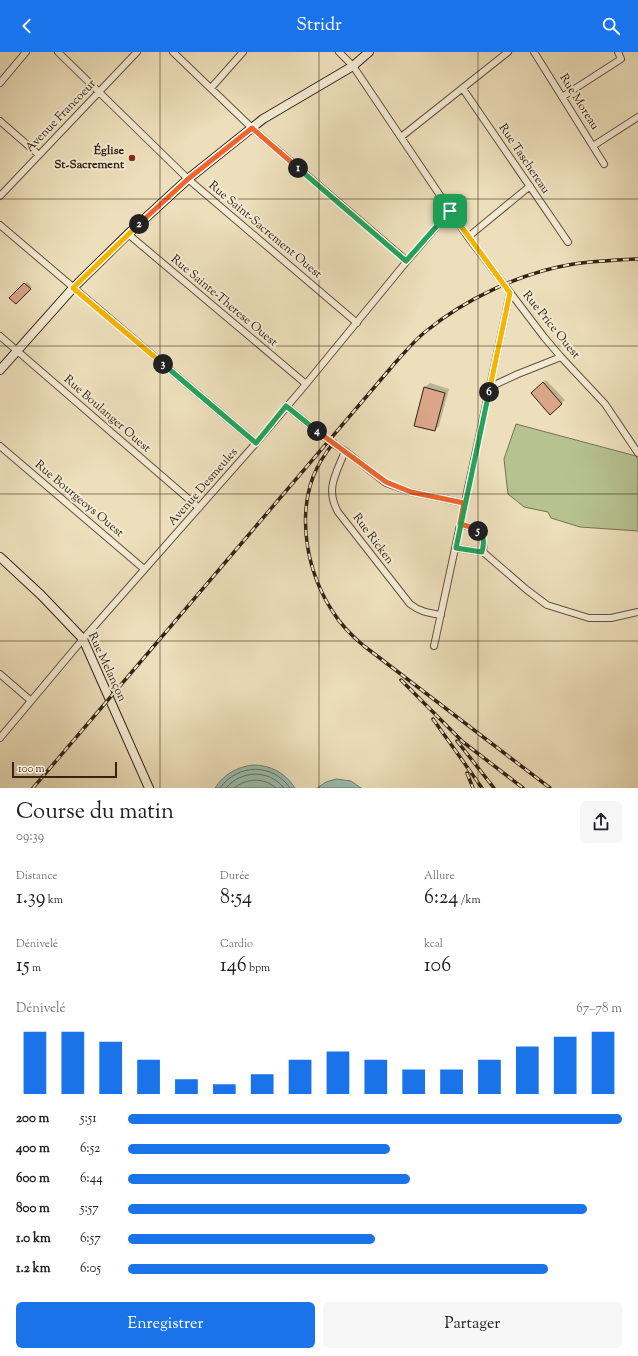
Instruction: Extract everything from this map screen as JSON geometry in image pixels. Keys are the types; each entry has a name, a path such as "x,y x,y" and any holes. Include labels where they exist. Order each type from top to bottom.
{"street":[{"path":"0,83 26,52"},
{"name":"Rue Saint-Sacrement Ouest","path":"58,52 100,91 188,179 357,323"},
{"name":"Avenue Francoeur","path":"0,196 137,52"},
{"path":"173,52 252,128 406,261"},
{"path":"211,88 243,52"},
{"name":"Rue Price Ouest","path":"339,52 353,66 468,237 561,357 605,404 638,452"},
{"path":"0,370 73,288 128,234 188,179 263,119 353,66 368,52"},
{"path":"401,137 508,52"},
{"name":"Rue Moreau","path":"534,52 604,164"},
{"path":"562,97 621,60 618,52"},
{"name":"Rue Taschereau","path":"463,89 568,242"},
{"path":"593,146 638,117"},
{"path":"0,121 39,155"},
{"path":"468,237 530,186"},
{"name":"Avenue Desmeules","path":"0,738 30,700 256,443 357,323 406,261 450,211"},
{"path":"0,225 256,443"},
{"name":"Rue Sainte-Therese Ouest","path":"128,234 306,384"},
{"path":"434,646 510,293"},
{"name":"Rue Boulanger Ouest","path":"0,336 199,508"},
{"path":"490,388 512,377 561,357"},
{"path":"286,406 333,444 345,451 386,482 411,492 464,503"},
{"name":"Rue Bourgeoys Ouest","path":"0,446 144,569"},
{"name":"Rue Ricken","path":"345,451 332,483 331,492 333,503 338,512 410,604 416,609 425,613 441,616"},
{"path":"460,524 474,528 482,534 484,542 482,552"},
{"path":"456,548 482,552 526,590 547,605 589,618 611,618 638,612"},
{"name":"Rue Melançon","path":"0,557 41,595 83,639 149,788"},
{"path":"0,674 30,700"}],"green space":[{"path":"516,424 636,456 638,460 638,531 580,527 551,518 548,512 524,507 508,494 504,459"}],"water":[{"path":"253,765 272,768 287,778 295,788 215,788 222,779 231,772 242,767"},
{"path":"336,779 351,781 361,788 317,788 326,782"}],"building":[{"path":"24,283 31,289 16,304 9,298"},
{"path":"543,382 562,404 550,415 531,393"},
{"path":"424,387 445,393 435,431 414,426"}],"railway":[{"path":"33,788 395,363 421,335 441,320 476,298 534,273 574,264 638,259"},
{"path":"335,441 328,449 317,467 308,494 306,511 306,529 311,564 324,597 333,612 347,630 364,646 550,788"},
{"path":"401,680 463,742 523,788"},
{"path":"433,719 482,788"},
{"path":"457,741 494,788"},
{"path":"467,773 473,788"}],"place":[{"name":"Église St-Sacrement","path":"132,158"}],"route":[{"path":"450,211 406,261 252,128 188,179 128,234 73,288 256,443 286,406 333,444 345,451 386,482 411,492 464,503 460,524 474,528 482,534 484,542 482,552 456,548 460,524 464,503 510,293 450,211"}]}
